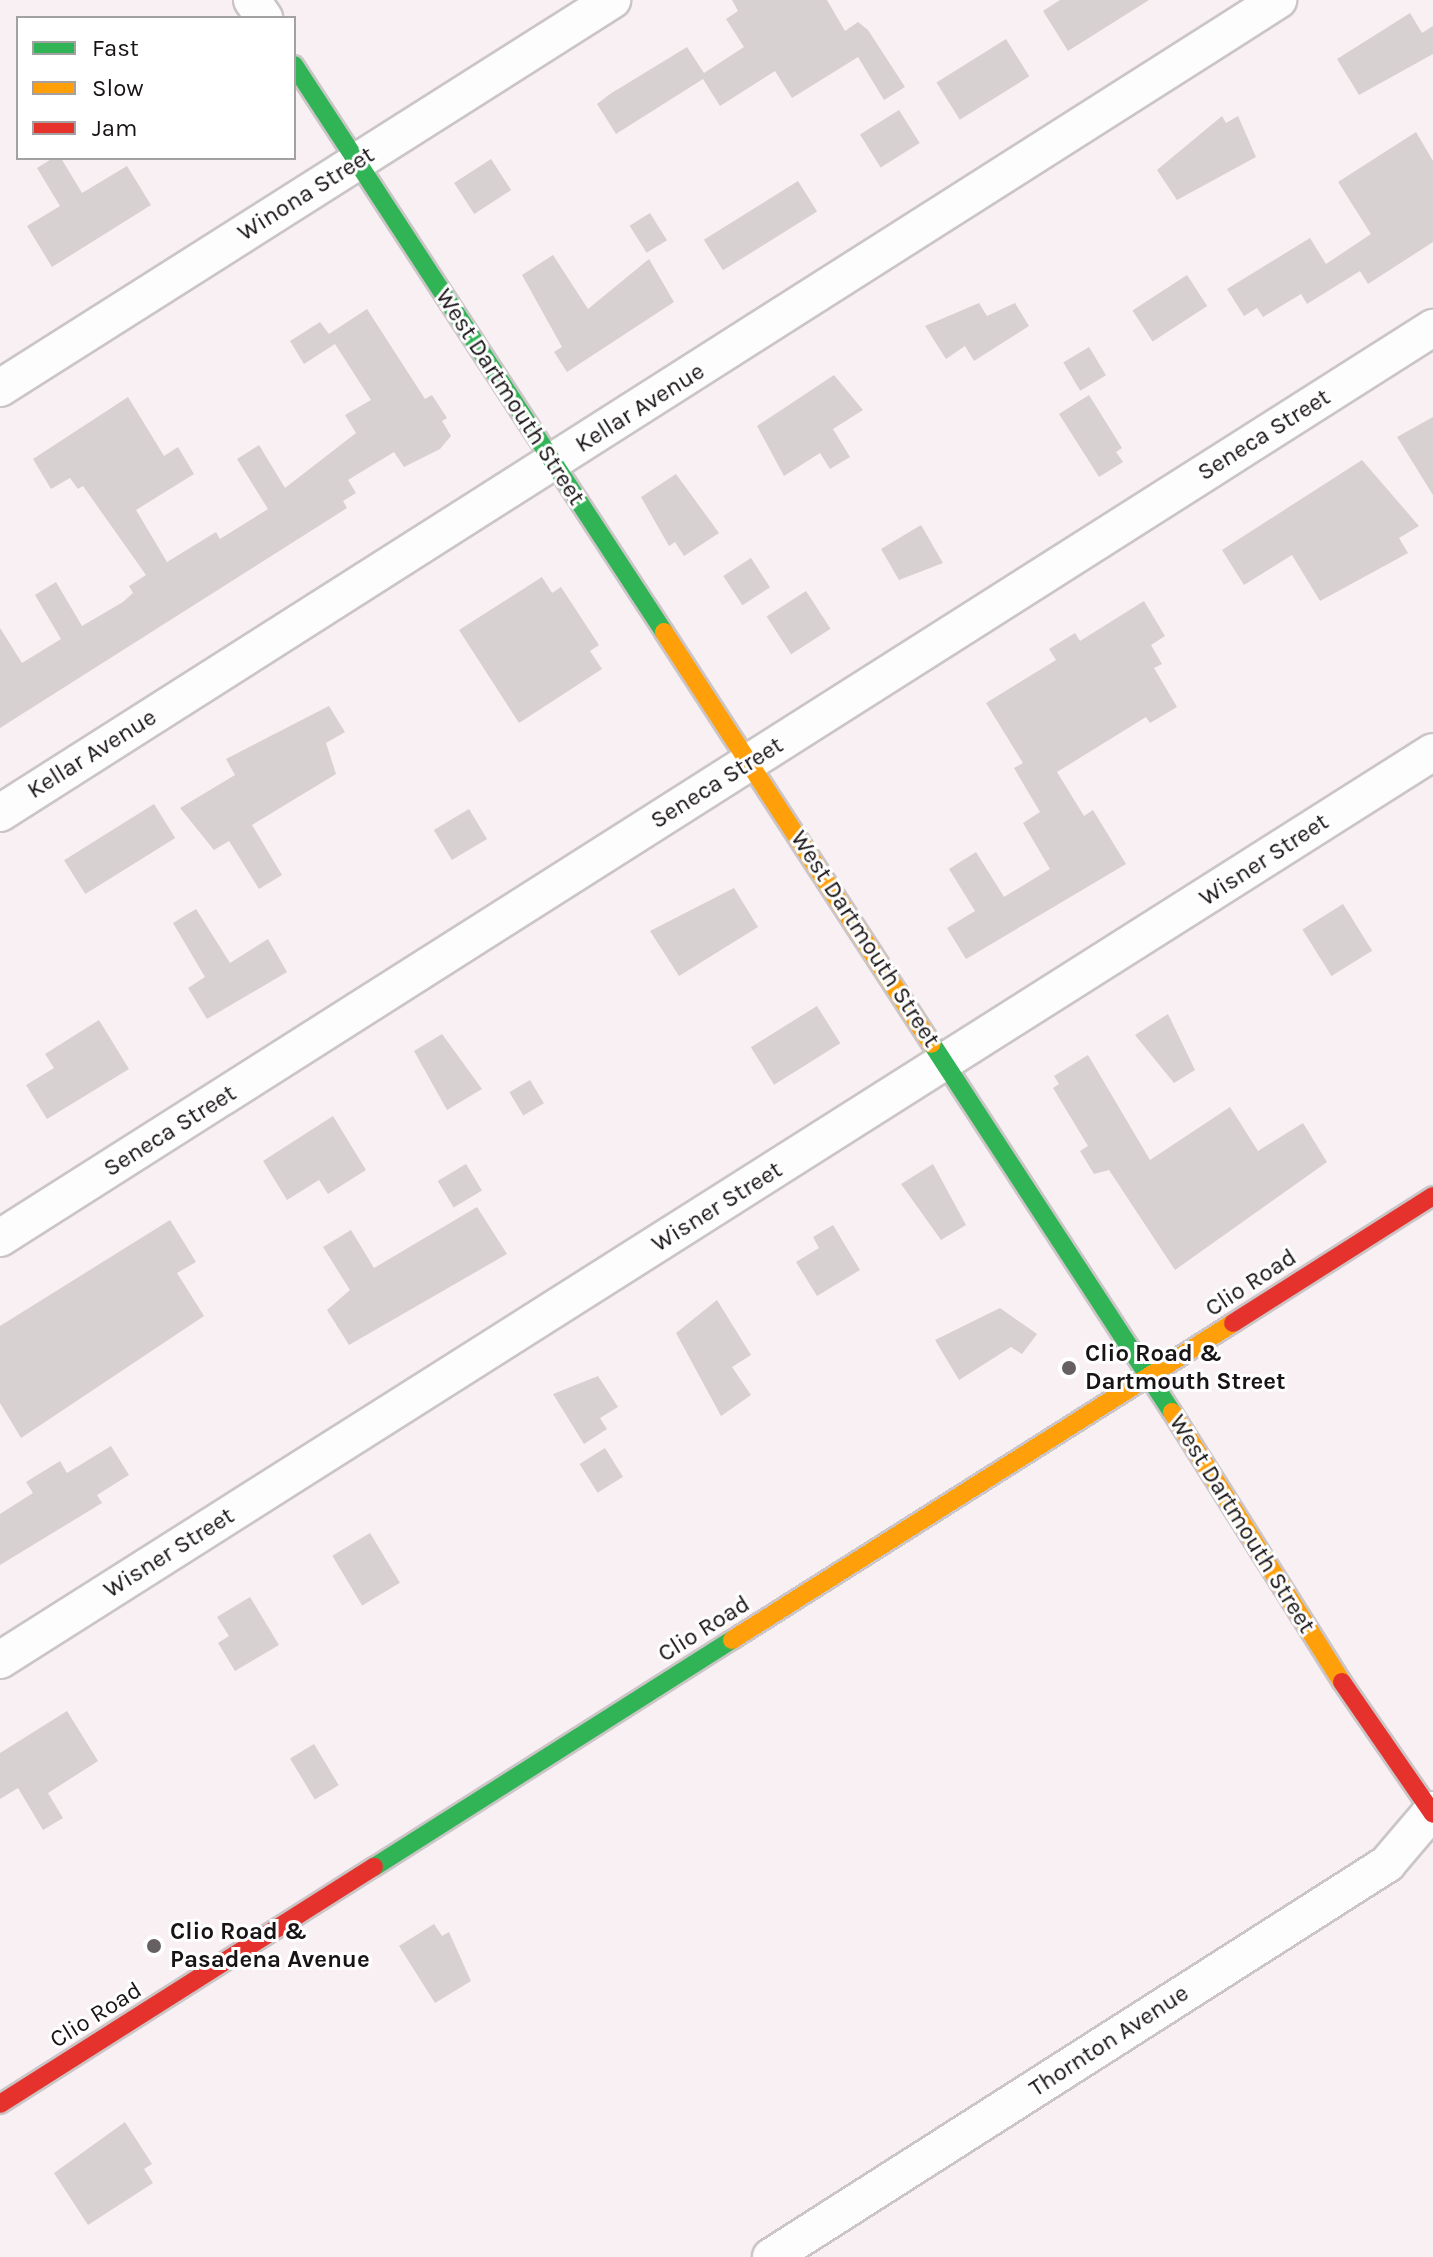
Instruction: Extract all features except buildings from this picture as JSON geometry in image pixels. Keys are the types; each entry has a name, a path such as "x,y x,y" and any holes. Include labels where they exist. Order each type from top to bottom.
{"street":[{"name":"Winona Street","path":"0,388 612,0"},
{"name":"Kellar Avenue","path":"0,813 1278,0"},
{"name":"West Dartmouth Street","path":"296,68 1149,1376 1406,1784 1432,1812"},
{"name":"Seneca Street","path":"0,1238 1433,328"},
{"name":"Wisner Street","path":"0,1660 1433,752"},
{"name":"Clio Road","path":"0,2104 1433,1196"},
{"name":"Thornton Avenue","path":"771,2257 1387,1864 1432,1812"}],"traffic: fast":[{"path":"296,68 664,632"},
{"path":"932,1044 1172,1412"},
{"path":"374,1867 732,1640"}],"traffic: slow":[{"path":"664,632 932,1044"},
{"path":"732,1640 1233,1323"},
{"path":"1172,1412 1342,1682"}],"traffic: jam":[{"path":"1233,1323 1433,1196"},
{"path":"1342,1682 1433,1814"},
{"path":"0,2104 374,1867"}],"place":[{"name":"Clio Road & Dartmouth Street","path":"1069,1368"},
{"name":"Clio Road & Pasadena Avenue","path":"154,1946"}]}
